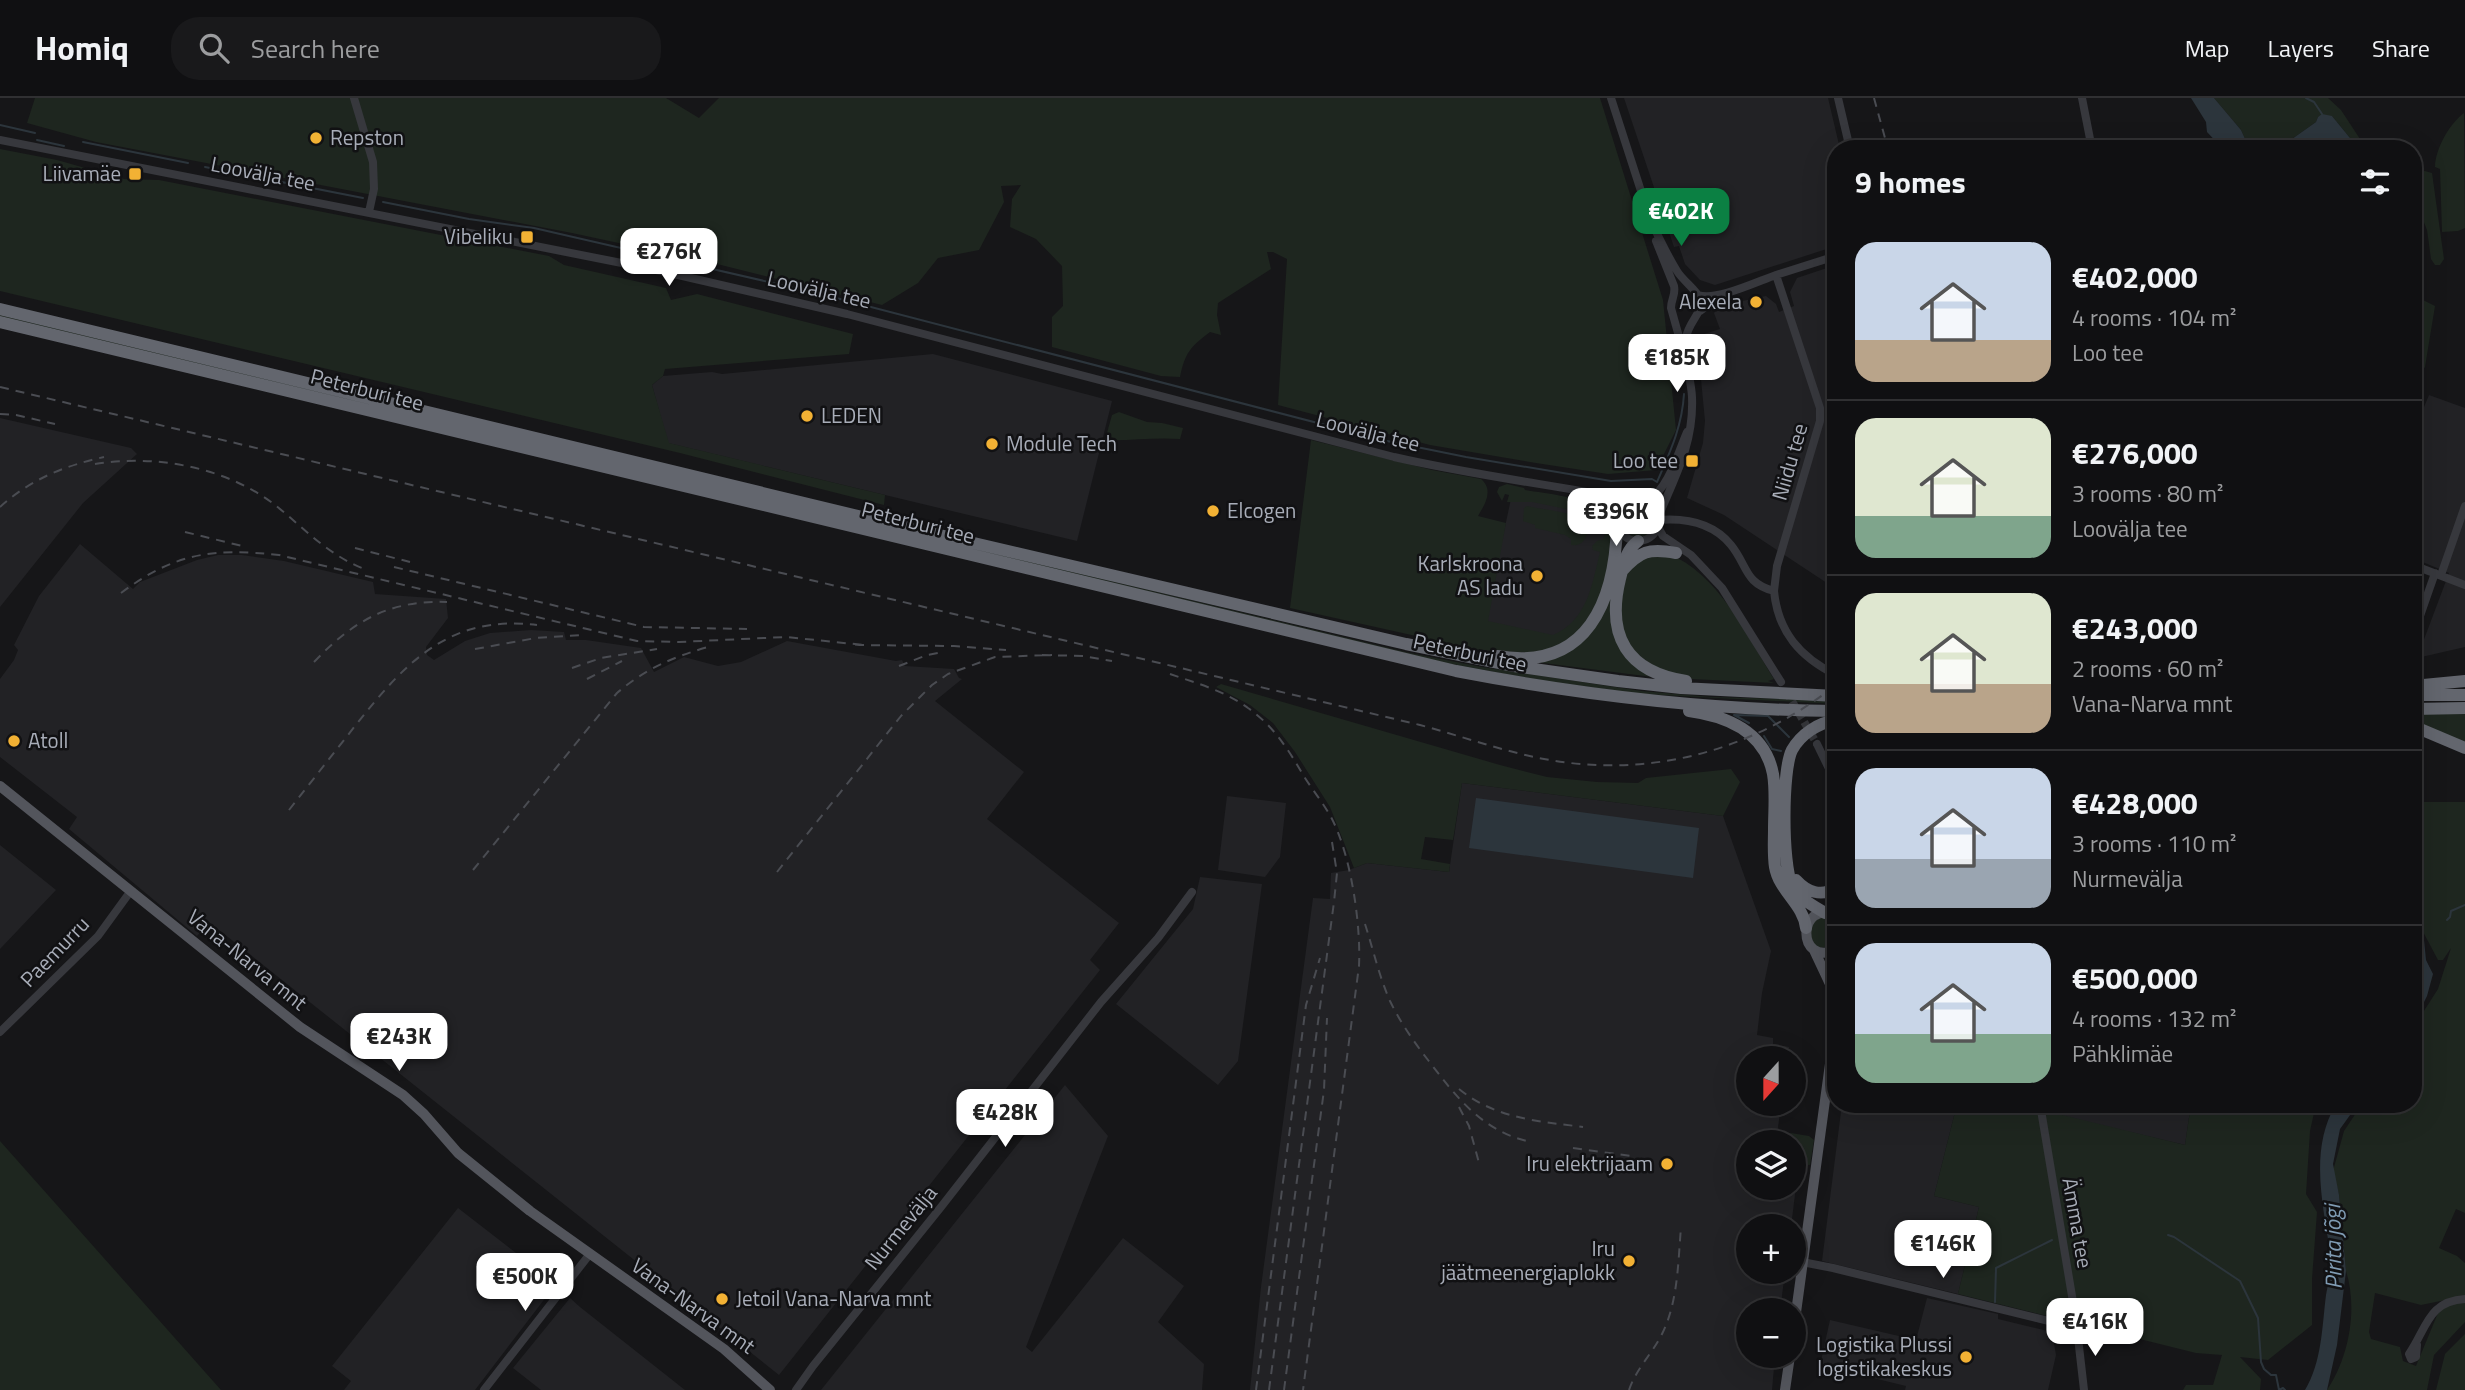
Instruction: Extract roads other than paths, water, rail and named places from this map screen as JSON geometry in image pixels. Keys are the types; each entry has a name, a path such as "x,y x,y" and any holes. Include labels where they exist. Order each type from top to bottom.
{"highway":[{"name":"Peterburi tee","path":"0,309 1406,644 1565,674 1681,688 1827,696"},
{"name":"Peterburi tee","path":"0,322 1344,645 1512,682 1621,697 1717,706 1827,710"},
{"path":"1406,644 1428,643 1524,658 1569,646 1588,629 1603,604 1614,562 1618,519"},
{"path":"1642,541 1628,552 1615,612 1619,635 1631,655 1643,666 1662,676 1735,685 1751,692"},
{"path":"1622,571 1641,554 1651,550 1676,552"},
{"path":"2422,685 2465,681"},
{"path":"2422,695 2465,695"},
{"path":"1621,697 1637,706 1692,711 1728,720 1750,733 1758,742 1766,754 1773,775 1775,868 1782,888 1805,919 1806,928"},
{"path":"2422,709 2465,708"},
{"path":"1827,723 1811,729 1798,741 1790,754 1786,778 1786,865 1792,885 1808,902 1827,911"},
{"path":"2422,730 2465,748"},
{"path":"1786,865 1803,888 1815,893 1827,892"}],"main road":[{"name":"Vana-Narva mnt","path":"0,786 299,1027 403,1095 467,1161 589,1255 724,1349 770,1390"},
{"path":"1827,914 1812,917 1806,928 1807,940 1827,978"},
{"path":"1814,950 1827,952"},
{"path":"1806,1233 1827,1081"},
{"path":"1785,1390 1788,1368"}],"street":[{"path":"354,98 373,162 374,189 369,212"},
{"path":"1611,98 1676,294"},
{"path":"1838,98 1848,140"},
{"path":"2082,98 2090,140"},
{"name":"Loovälja tee","path":"0,140 579,254 847,314 1405,460 1632,500"},
{"path":"1650,219 1678,273 1702,304 1700,311"},
{"path":"1642,541 1651,537 1659,521 1691,434 1692,395 1671,302 1676,294 1684,290 1703,297 1724,293 1827,259"},
{"name":"Niidu tee","path":"1774,591 1777,566 1821,414 1776,275"},
{"path":"1687,364 1686,339 1692,319 1724,293"},
{"path":"1672,311 1681,319 1692,319"},
{"path":"1691,423 1659,492 1648,501 1632,500 1621,508 1618,519 1627,538 1676,552 1700,565"},
{"name":"Loovälja tee","path":"1582,491 1608,503 1618,519"},
{"path":"1648,501 1659,521 1663,536 1691,555 1733,604 1781,682"},
{"path":"2422,614 2465,506"},
{"path":"1659,521 1692,522 1715,531 1730,544 1756,585 1774,591 1780,621 1791,641 1806,657 1827,670"},
{"path":"2422,568 2465,584"},
{"path":"1816,744 1827,765"},
{"name":"Paemurru","path":"0,1032 98,936 130,892"},
{"name":"Nurmevälja","path":"796,1390 1098,1005 1158,938 1192,892"},
{"name":"Ämma tee","path":"2041,1113 2077,1328 2084,1390"},
{"path":"484,1390 589,1255"},
{"path":"1806,1263 2077,1328"},
{"path":"2417,1345 2434,1310 2451,1301 2465,1299"}],"water":[{"path":"2191,98 2214,98 2241,130 2246,140 2215,140 2207,132 2206,122"},
{"path":"2322,114 2332,116 2352,140 2291,140 2316,122"},
{"path":"1476,798 1699,828 1693,878 1469,848"},
{"path":"2422,938 2426,960 2433,974 2422,1006"},
{"name":"Pirita jõgi","path":"2332,1113 2352,1113 2340,1129 2333,1164 2339,1195 2346,1271 2337,1345 2327,1390 2305,1390 2318,1356 2331,1268 2320,1180 2322,1141"}],"waterway":[{"path":"2306,98 2314,102 2322,114"},
{"path":"0,125 35,133"},
{"path":"37,140 64,146"},
{"path":"83,142 188,163"},
{"path":"205,167 363,198"},
{"path":"383,202 469,219 534,228 821,294 1387,441 1611,481 1652,479 1657,482 1678,428 1684,394"},
{"path":"1618,491 1648,493 1654,489"},
{"path":"1749,723 1734,715 1768,716 1789,737"},
{"path":"1764,736 1772,749 1781,751"},
{"path":"2447,920 2451,911 2465,905"},
{"path":"2168,1235 2240,1281 2258,1318 2261,1362 2264,1369 2271,1375 2276,1375 2279,1390 2285,1390"},
{"path":"1995,1302 1996,1268 2052,1240"}],"tunnel":[{"path":"1786,691 1817,744"}],"railway":[{"path":"1874,98 1886,140"},
{"path":"0,387 1420,725 1544,759 1623,765 1661,762 1698,754 1735,743 1770,727 1827,691"},
{"path":"0,414 55,424"},
{"path":"0,507 36,481 75,465 104,457"},
{"path":"95,464 118,461 165,463 189,466 235,481 275,505 316,540 362,568"},
{"path":"185,532 242,546"},
{"path":"355,548 410,562"},
{"path":"121,593 141,579 178,561 215,553 256,553 279,555 637,641 679,642 786,637 864,645"},
{"path":"394,567 644,627 747,629"},
{"path":"314,662 343,635 373,616 407,605 447,602"},
{"path":"289,810 374,703 411,663 454,636 478,627 537,625"},
{"path":"475,649 536,638 582,635"},
{"path":"855,645 954,646 1006,650"},
{"path":"473,870 617,693 660,665 708,647"},
{"path":"572,668 601,658 657,649"},
{"path":"899,666 943,652"},
{"path":"1042,655 1083,656 1112,661"},
{"path":"777,872 901,716 932,685 948,674 995,657 1052,655"},
{"path":"587,679 622,661"},
{"path":"1170,674 1230,697 1258,715 1274,731 1332,819 1345,852 1353,891 1359,966 1303,1390"},
{"path":"1269,1390 1334,902 1337,873 1332,842"},
{"path":"1365,924 1390,1001 1423,1053 1472,1112 1499,1130 1531,1142"},
{"path":"1256,1390 1306,1005 1320,958"},
{"path":"1284,1390 1324,1090 1327,1018"},
{"path":"1459,1089 1503,1113 1583,1127"},
{"path":"1459,1107 1469,1126 1479,1163"},
{"path":"1573,1148 1631,1156"},
{"path":"1629,1390 1667,1322 1676,1282 1681,1227"}],"place":[{"name":"Repston","path":"316,138"},
{"name":"Liivamäe","path":"135,174"},
{"name":"Vibeliku","path":"527,237"},
{"name":"Alexela","path":"1756,302"},
{"name":"LEDEN","path":"807,416"},
{"name":"Module Tech","path":"992,444"},
{"name":"Loo tee","path":"1692,461"},
{"name":"Elcogen","path":"1213,511"},
{"name":"Karlskroona AS ladu","path":"1537,576"},
{"name":"Atoll","path":"14,741"},
{"name":"Iru elektrijaam","path":"1667,1164"},
{"name":"Iru jäätmeenergiaplokk","path":"1629,1261"},
{"name":"Jetoil Vana-Narva mnt","path":"722,1299"},
{"name":"Logistika Plussi logistikakeskus","path":"1966,1357"}]}
